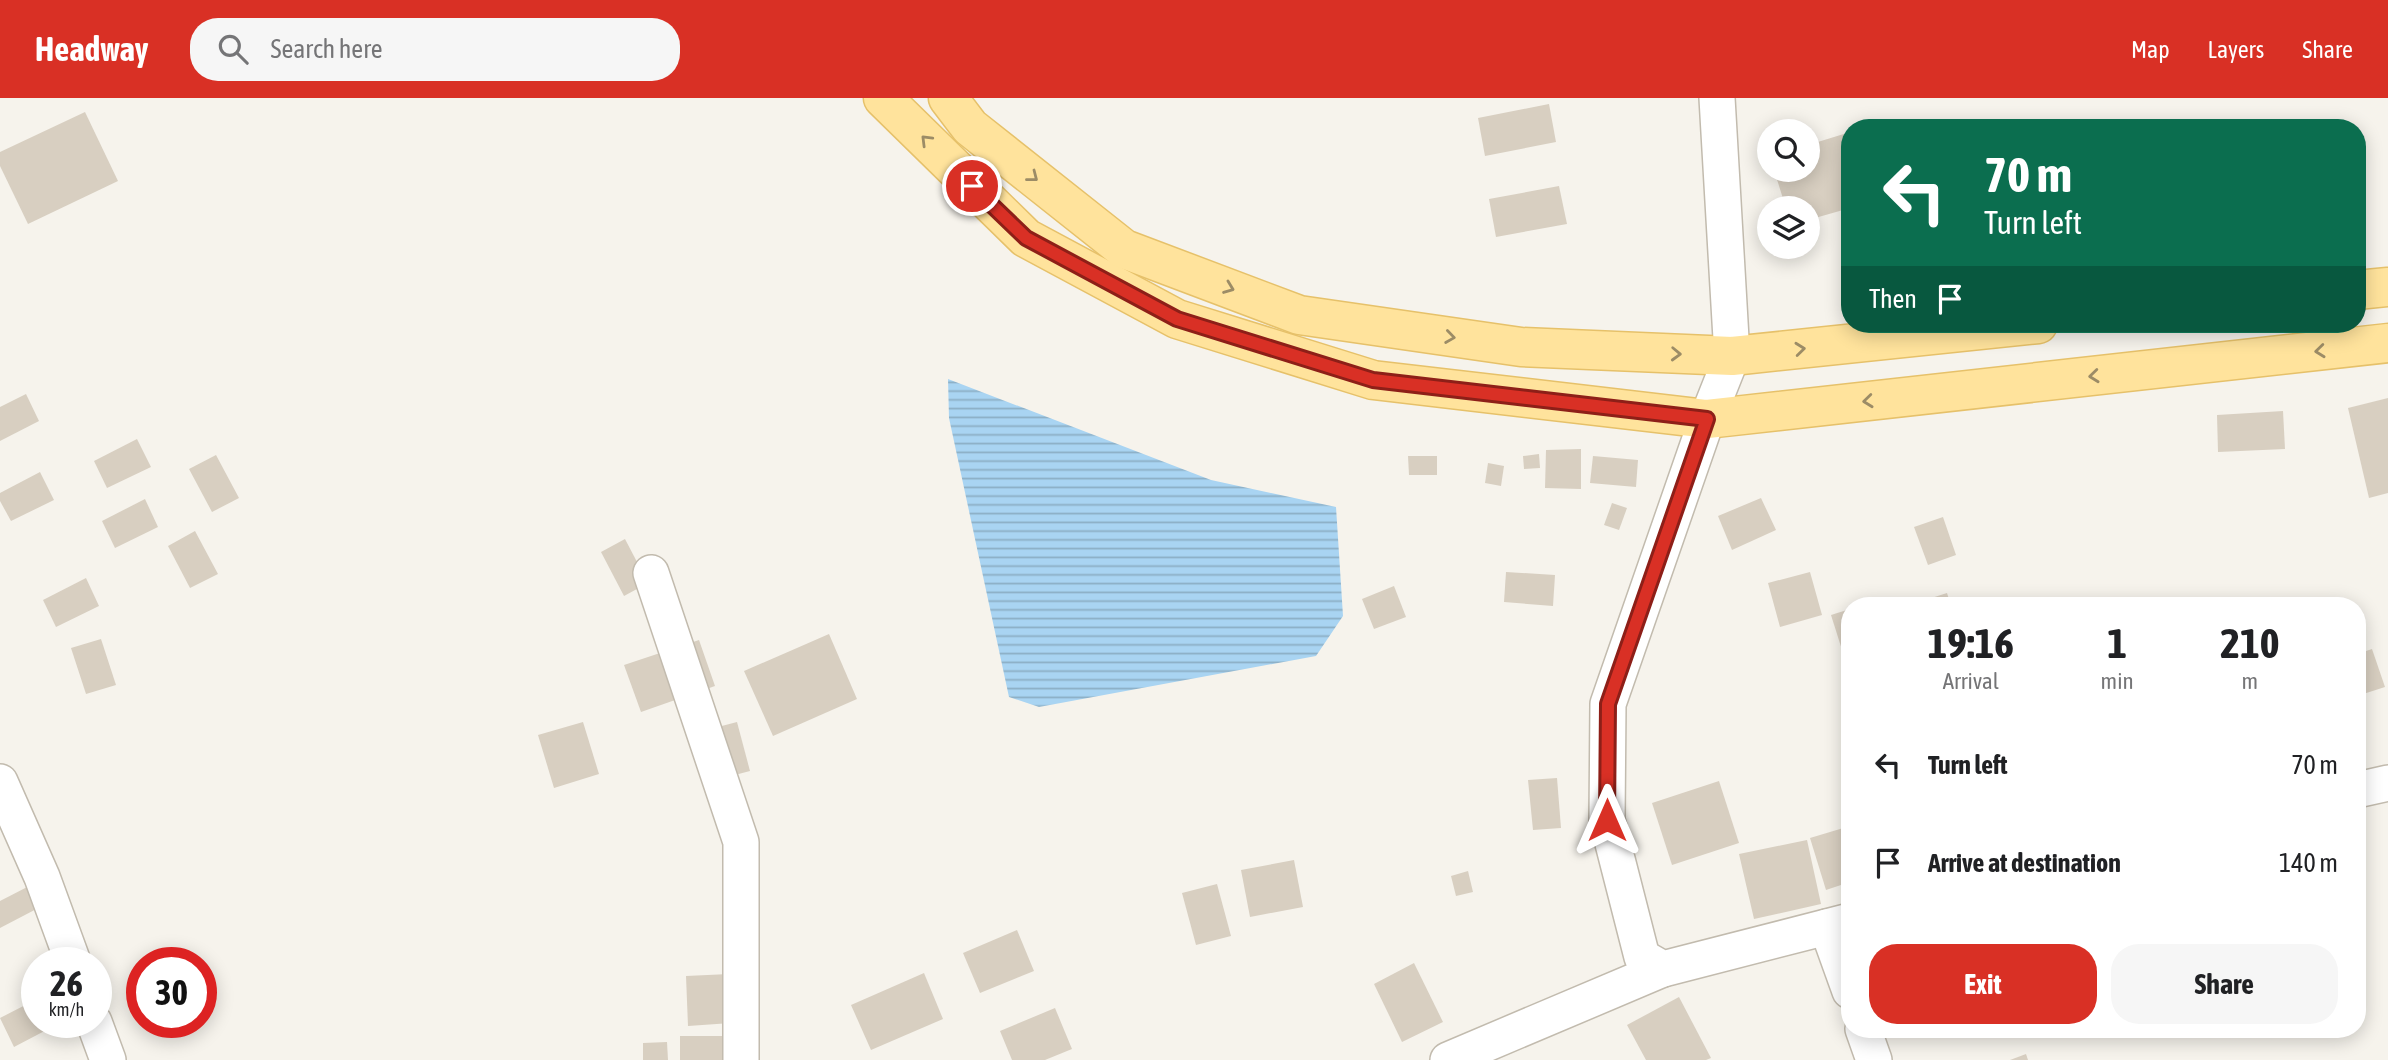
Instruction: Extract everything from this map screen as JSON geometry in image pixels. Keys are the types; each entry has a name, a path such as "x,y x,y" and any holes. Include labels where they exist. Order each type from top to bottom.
{"main road":[{"path":"883,98 1026,238 1177,319 1373,380 1707,419 2388,343"},
{"path":"948,98 970,127 1124,248 1299,315 1521,347 1732,356 1952,333"},
{"path":"2366,289 2388,287"}],"street":[{"path":"1663,969 1642,957 1607,820 1608,704 1707,419 1732,356 1717,98"},
{"path":"651,573 741,842 741,1060"},
{"path":"0,782 42,877 68,947"},
{"path":"2366,788 2388,782"},
{"path":"1448,1060 1663,969 1839,924"},
{"path":"100,1038 108,1060"},
{"path":"1866,1038 1874,1060"}],"water":[{"path":"948,379 1211,480 1336,507 1343,616 1316,656 1039,707 1009,697 949,418"}],"building":[{"path":"1549,104 1556,142 1485,156 1478,118"},
{"path":"85,112 118,181 28,224 0,166 0,152"},
{"path":"1841,135 1841,211 1820,217 1820,196 1782,196 1778,182 1820,182 1820,141"},
{"path":"1559,186 1567,224 1496,237 1489,199"},
{"path":"26,394 39,421 0,441 0,407"},
{"path":"2388,398 2388,493 2369,498 2348,408"},
{"path":"2283,411 2285,449 2218,452 2217,415"},
{"path":"137,439 151,467 107,488 94,461"},
{"path":"1581,449 1581,489 1545,488 1546,450"},
{"path":"1539,454 1540,468 1524,469 1523,456"},
{"path":"216,455 239,498 212,512 189,469"},
{"path":"1408,456 1437,456 1437,475 1409,475"},
{"path":"1593,456 1638,460 1636,487 1590,483"},
{"path":"1488,463 1504,466 1501,486 1485,483"},
{"path":"40,472 54,500 11,521 0,501 0,493"},
{"path":"1761,498 1776,530 1732,550 1718,516"},
{"path":"145,499 158,527 115,548 102,521"},
{"path":"1612,503 1627,508 1619,530 1604,525"},
{"path":"1943,517 1956,555 1928,565 1914,527"},
{"path":"195,531 218,574 190,588 168,546"},
{"path":"625,539 648,583 624,596 601,552"},
{"path":"1506,572 1555,575 1553,606 1504,602"},
{"path":"1810,572 1822,615 1780,627 1768,583"},
{"path":"86,578 99,606 56,627 43,600"},
{"path":"1394,586 1406,617 1374,629 1362,599"},
{"path":"1841,612 1841,647 1831,615"},
{"path":"829,634 857,699 773,736 744,671"},
{"path":"101,639 116,685 86,694 71,648"},
{"path":"699,640 715,686 641,712 624,665"},
{"path":"2372,649 2385,687 2366,693 2366,651"},
{"path":"583,722 599,774 554,788 538,735"},
{"path":"737,722 750,771 708,782 695,733"},
{"path":"1557,778 1561,828 1533,830 1528,780"},
{"path":"1719,781 1739,843 1672,865 1652,803"},
{"path":"1841,829 1841,885 1826,890 1810,838"},
{"path":"1807,840 1821,904 1754,919 1739,854"},
{"path":"1294,860 1303,907 1250,917 1241,870"},
{"path":"1468,871 1473,892 1456,896 1451,876"},
{"path":"35,883 46,904 0,928 0,901"},
{"path":"1217,884 1231,936 1196,945 1182,893"},
{"path":"1017,930 1034,971 980,993 963,953"},
{"path":"1414,963 1443,1022 1402,1042 1374,984"},
{"path":"924,973 943,1019 871,1050 851,1005"},
{"path":"729,974 731,1023 688,1026 686,976"},
{"path":"1679,997 1711,1058 1646,1060 1627,1025"},
{"path":"21,1007 21,1038 31,1038 14,1047 0,1018"},
{"path":"1055,1008 1072,1049 1045,1060 1012,1060 1000,1031"},
{"path":"680,1036 730,1036 730,1060 680,1060"},
{"path":"667,1042 668,1060 643,1060 643,1043"},
{"path":"2026,1054 2028,1060 2010,1060"}],"route":[{"path":"972,186 1026,238 1177,319 1373,380 1707,419 1608,704 1607,820"}]}
